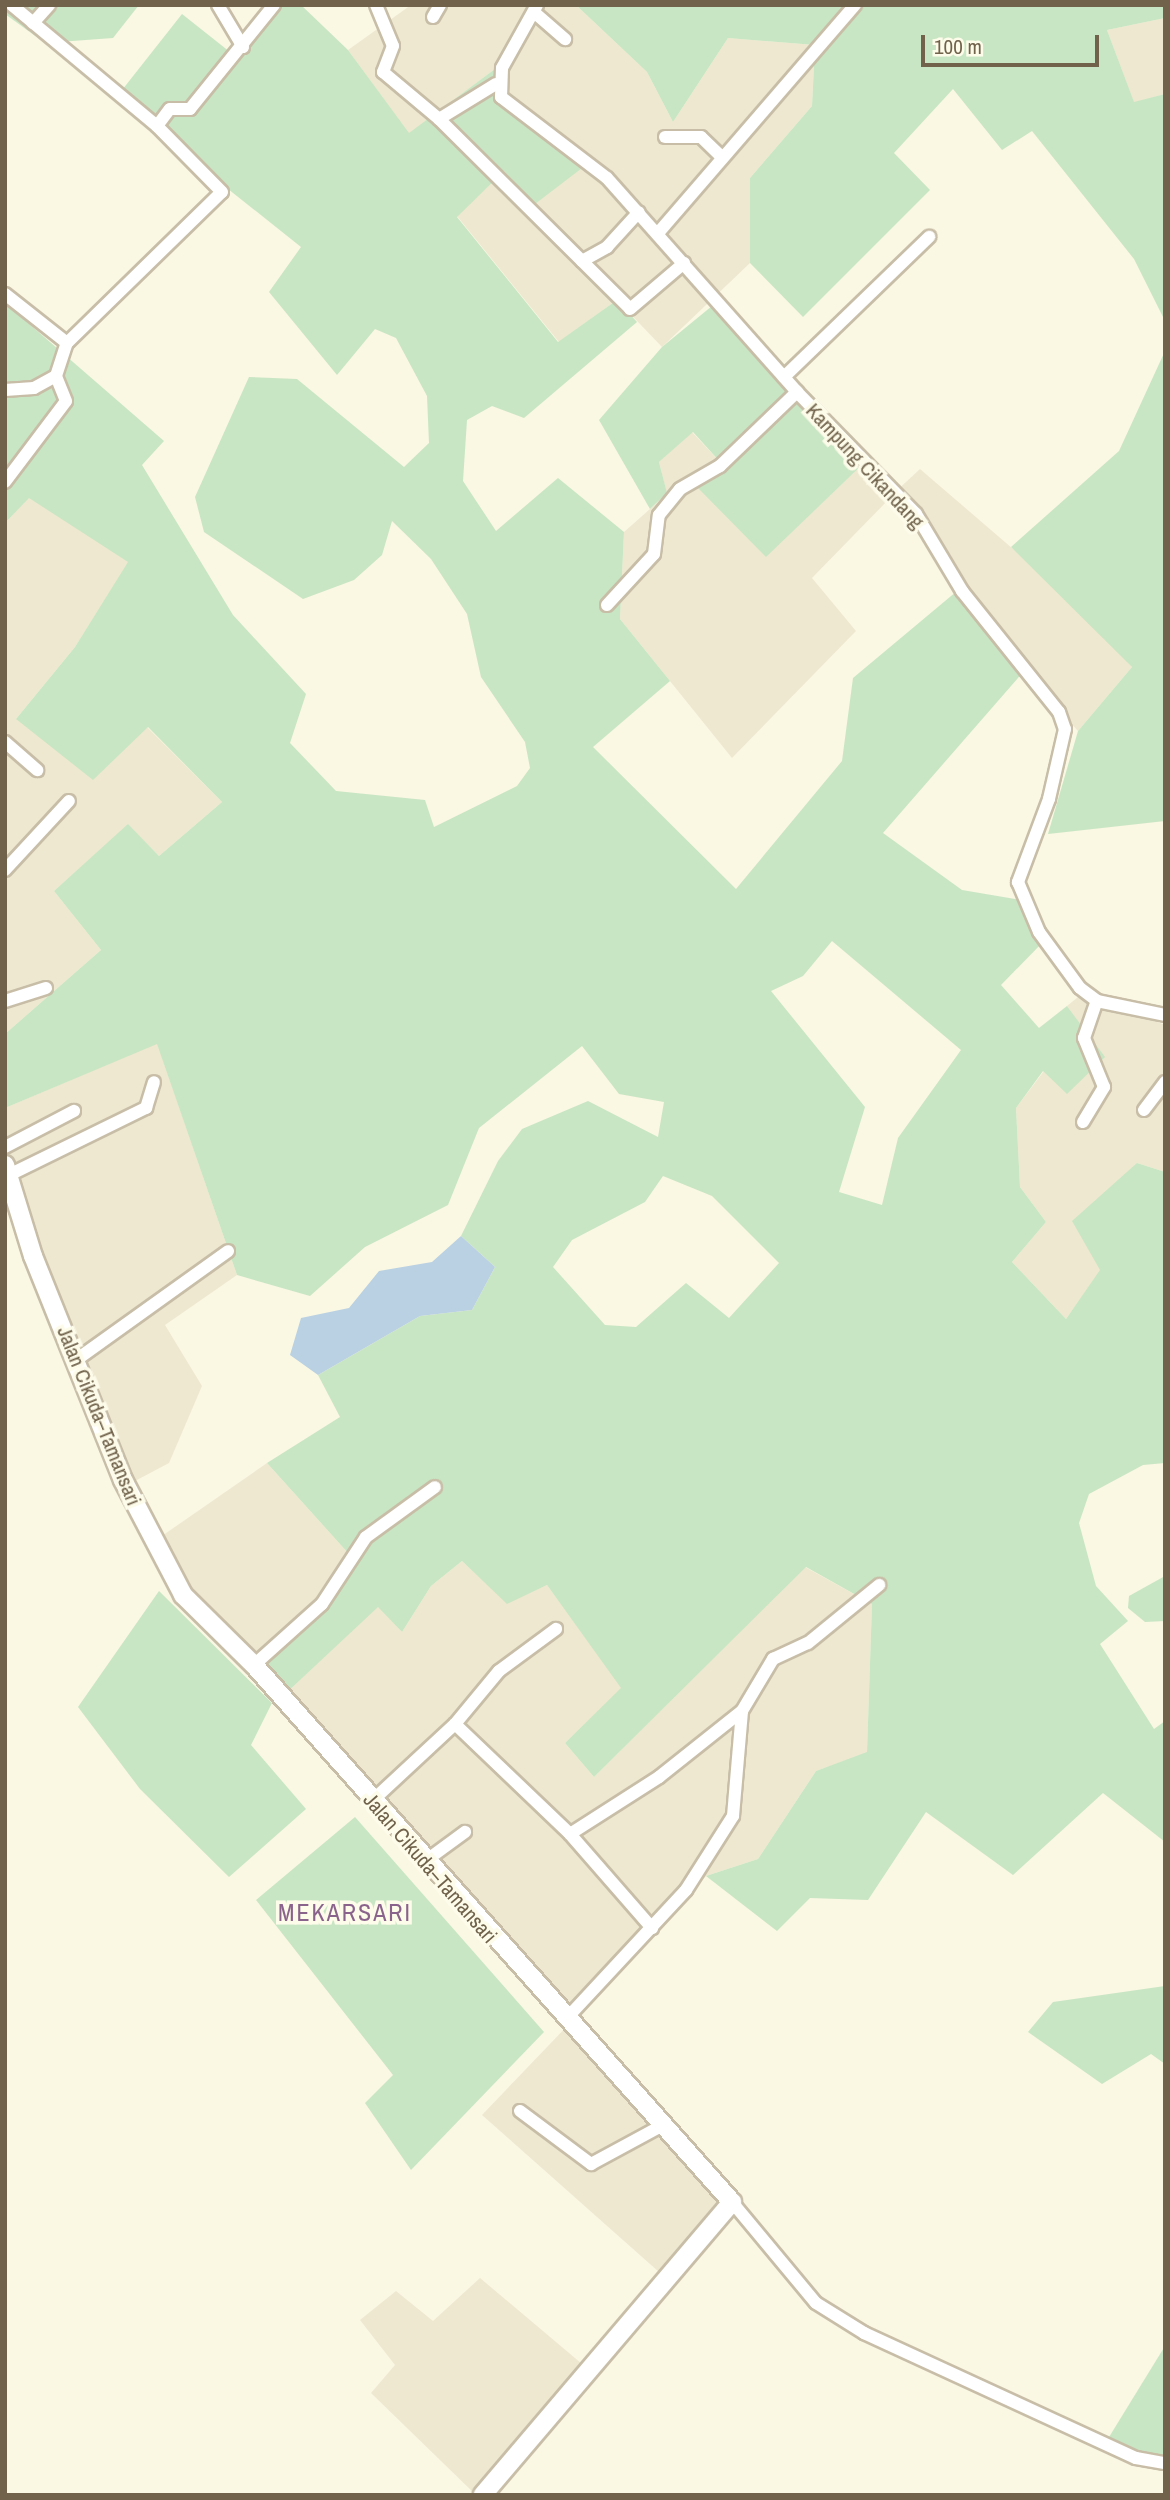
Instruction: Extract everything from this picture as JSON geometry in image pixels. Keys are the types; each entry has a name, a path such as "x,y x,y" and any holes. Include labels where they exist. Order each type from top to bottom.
{"street":[{"path":"5,482 66,401 56,376 67,342 222,191 157,126 12,5"},
{"path":"33,23 49,5"},
{"path":"218,5 243,47"},
{"path":"157,126 170,109 190,109 243,47 274,5"},
{"path":"376,5 393,46 383,72 439,119 629,309 684,263"},
{"path":"433,18 440,5"},
{"path":"659,232 855,5"},
{"path":"439,119 496,84 536,9 565,39"},
{"name":"Kampung Cikandang","path":"496,84 501,97 528,121 607,178 659,232 797,392 916,514 962,591 1059,712 1063,744 1018,882 1039,932 1080,988 1097,1001"},
{"path":"665,137 701,137 722,157"},
{"path":"582,261 607,247 639,212"},
{"path":"784,377 929,237"},
{"path":"5,294 67,342"},
{"path":"5,390 34,388 56,376"},
{"path":"607,605 654,554 659,515 680,489 720,467 797,392"},
{"path":"5,742 37,770"},
{"path":"5,870 69,801"},
{"path":"5,1001 46,988"},
{"path":"1083,1122 1104,1087 1084,1038 1097,1001 1165,1015"},
{"path":"1144,1110 1165,1082"},
{"path":"7,1170 146,1108 154,1083"},
{"path":"5,1147 74,1111"},
{"name":"Jalan Cikuda–Tamansari","path":"7,1170 33,1256 130,1496 171,1577 199,1614 254,1665 424,1862 732,2202"},
{"path":"76,1360 228,1251"},
{"path":"254,1665 322,1604 366,1537 435,1487"},
{"path":"570,1834 659,1777 742,1711 773,1659 808,1643 879,1585"},
{"path":"373,1801 455,1724 499,1671 556,1629"},
{"path":"567,2018 686,1890 733,1816 742,1711"},
{"path":"455,1724 570,1834 652,1928"},
{"path":"424,1862 466,1832"},
{"path":"520,2111 591,2164 664,2124"},
{"path":"483,2495 732,2202 816,2303 864,2333 1136,2458 1165,2463"}],"shaded area":[{"path":"411,5 576,5 647,72 673,122 728,38 815,45 812,106 750,178 750,263 662,347 617,300 559,342 457,216 504,171 585,165 529,128 495,69 409,134 348,50"},
{"path":"1165,18 1165,94 1134,103 1107,30"},
{"path":"692,432 721,463 699,488 766,556 864,463 892,495 920,469 1062,591 1132,667 1078,731 987,630 943,549 892,496 812,578 856,631 732,758 620,619 624,532 667,494 659,462"},
{"path":"29,497 129,562 75,647 16,719 147,727 222,802 159,856 128,825 54,891 101,950 5,1034 5,523"},
{"path":"1083,993 1165,1025 1165,1172 1137,1163 1101,1270 1066,1319 1012,1262 1046,1222 1020,1187 1016,1108 1044,1071 1104,1057 1067,1006"},
{"path":"157,1043 237,1275 165,1325 202,1386 169,1463 135,1481 5,1171 5,1108"},
{"path":"267,1463 358,1564 252,1664 181,1591 159,1538"},
{"path":"462,1561 507,1603 547,1585 622,1688 565,1743 594,1777 805,1567 872,1604 867,1753 816,1771 758,1859 706,1876 572,2022 731,2201 668,2280 482,2115 571,2022 283,1696 378,1606 402,1632 431,1586"},
{"path":"480,2278 588,2369 476,2495 371,2393 395,2365 360,2320 396,2291 433,2321"}],"green space":[{"path":"5,5 139,5 113,38 45,43 5,14"},
{"path":"278,5 301,5 348,50 409,133 495,69 529,128 586,165 535,204 504,171 457,217 558,342 617,300 637,322 524,418 492,406 467,420 463,481 496,531 558,478 624,532 620,619 670,681 593,747 736,889 842,761 853,678 963,586 1024,671 883,833 962,890 1027,901 1044,941 1001,985 1039,1028 1067,1006 1105,1057 1067,1094 1043,1071 1016,1108 1020,1187 1046,1222 1012,1262 1066,1319 1100,1270 1072,1221 1137,1163 1165,1172 1165,1463 1143,1465 1089,1494 1079,1523 1096,1586 1128,1621 1100,1644 1154,1729 1165,1721 1165,1842 1103,1793 1013,1875 926,1812 868,1900 810,1898 777,1931 706,1876 758,1859 816,1771 867,1752 872,1604 806,1567 594,1777 565,1743 621,1688 547,1585 507,1604 462,1561 431,1586 402,1632 378,1607 283,1696 252,1664 358,1564 267,1463 340,1417 318,1375 420,1316 472,1310 495,1267 461,1236 498,1161 522,1129 588,1101 658,1137 664,1102 619,1094 582,1046 479,1128 448,1205 365,1247 310,1296 237,1275 157,1044 5,1108 5,1034 101,950 54,891 128,824 159,856 222,802 148,727 93,780 16,719 75,647 128,562 29,498 5,523 5,303 164,441 142,465 233,615 306,694 290,743 336,791 425,800 434,827 517,786 530,768 525,742 481,677 467,614 431,559 392,521 382,555 354,580 303,599 204,532 195,497 249,377 297,379 404,467 429,443 427,396 396,338 375,329 337,375 269,292 301,247 115,99 182,14 235,56","holes":["832,941 961,1050 898,1138 882,1205 839,1192 865,1107 771,991 803,976","663,1176 712,1196 779,1263 729,1318 686,1283 636,1327 605,1325 553,1267 572,1240 645,1202"]},
{"path":"576,5 1165,5 1165,18 1107,30 1134,102 1165,94 1165,321 1134,259 1032,131 1002,150 953,89 894,153 930,190 803,317 750,263 750,178 812,106 815,45 728,38 673,122 647,72"},
{"path":"712,306 864,463 766,557 698,488 721,463 693,432 659,462 667,493 650,509 599,420 662,347"},
{"path":"1165,351 1165,821 1048,834 1078,731 1132,667 1011,547 1119,451"},
{"path":"1165,1576 1165,1621 1145,1622 1128,1608 1129,1596"},
{"path":"159,1591 272,1703 251,1745 306,1809 229,1877 140,1789 78,1707"},
{"path":"355,1817 544,2032 411,2170 365,2103 393,2075 256,1900"},
{"path":"1165,1986 1165,2064 1151,2054 1102,2084 1028,2032 1053,2002"},
{"path":"1165,2346 1165,2460 1160,2460 1106,2442"}],"water":[{"path":"461,1236 495,1267 472,1310 420,1316 318,1375 290,1355 301,1318 349,1308 379,1271 432,1262"}],"district":[{"name":"MEKARSARI","path":"345,1913"}]}
